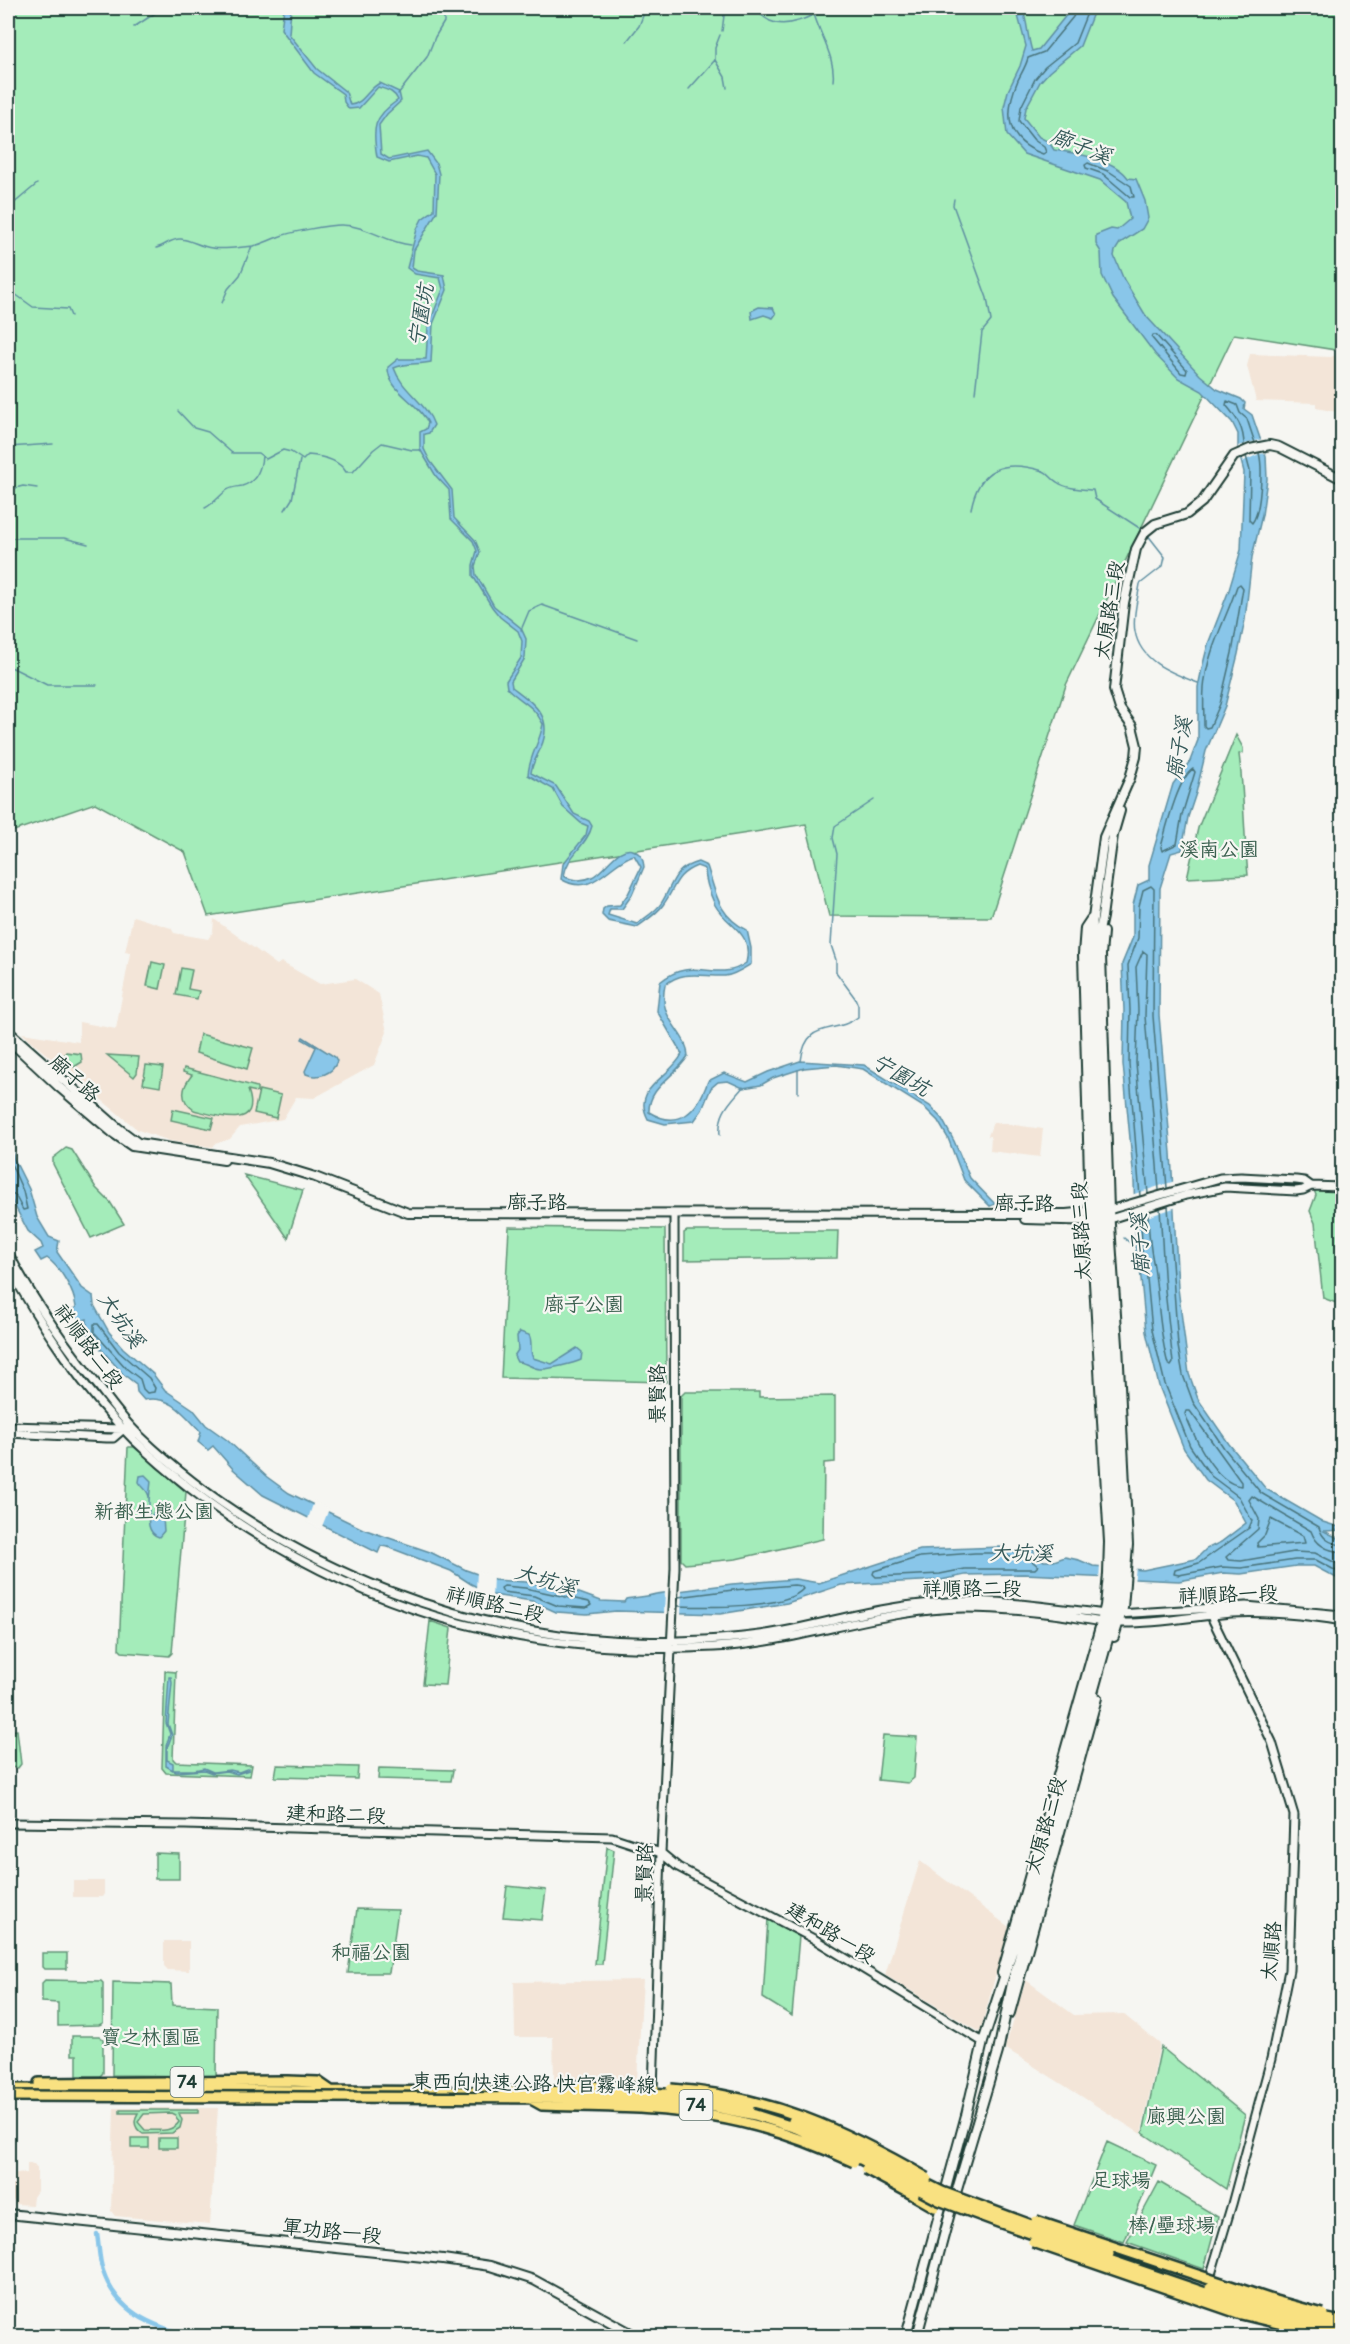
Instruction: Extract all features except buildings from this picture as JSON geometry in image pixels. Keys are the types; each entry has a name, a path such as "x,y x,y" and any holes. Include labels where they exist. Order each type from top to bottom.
{"highway":[{"name":"74","path":"39,2083 287,2081 318,2082 331,2091"},
{"path":"503,2092 535,2086 603,2085 688,2090 735,2096 812,2119 843,2132 927,2178"},
{"name":"東西向快速公路 快官霧峰線","path":"8,2089 503,2092 670,2095 717,2100 808,2126 967,2202 1125,2260 1272,2308 1342,2320"},
{"name":"東西向快速公路 快官霧峰線","path":"8,2096 531,2098 674,2103 715,2107 755,2115 796,2128 830,2143 939,2200 1001,2223 1267,2314 1342,2331"},
{"path":"531,2098 542,2105 692,2113 749,2124 832,2152 935,2206"},
{"path":"1033,2220 1275,2301 1342,2320"},
{"path":"1033,2242 1241,2314 1338,2337"}],"main road":[{"name":"太原路三段","path":"1118,1544 1103,1215 1083,954 1085,928 1093,915 1104,837 1135,765 1137,746 1132,726 1117,700 1114,684 1124,603 1137,549 1144,533 1155,524 1187,514 1202,502 1237,455 1250,449 1266,446 1279,447 1342,478"},
{"name":"太原路三段","path":"1118,1544 1094,955 1102,917 1113,835 1130,778"},
{"name":"廍子路","path":"8,1031 138,1143 269,1163 315,1176 408,1213 1022,1219 1103,1215"},
{"name":"廍子路","path":"8,1038 59,1087 113,1133 132,1146 264,1167 306,1179 407,1218 674,1216"},
{"path":"1112,1615 1118,1544"},
{"path":"1112,1615 1118,1544"},
{"name":"太原路三段","path":"906,2337 966,2115 982,2042 1001,1981 1009,1965 1112,1615"},
{"name":"太原路三段","path":"917,2337 950,2213 1006,2028 1112,1615"},
{"name":"軍功路一段","path":"8,2214 443,2259 490,2266 534,2280 635,2336"}],"street":[{"path":"1103,1215 1185,1186 1233,1177 1304,1181 1311,1186"},
{"path":"1103,1215 1225,1187 1296,1191 1311,1186 1342,1187"},
{"name":"景賢路","path":"650,2113 675,1573 674,1216"},
{"name":"祥順路二段","path":"8,1251 24,1283 62,1341 127,1427"},
{"name":"祥順路二段","path":"8,1265 55,1344 127,1427 184,1482 245,1527 335,1576 386,1598 444,1618 490,1630 597,1646 749,1636 887,1608 934,1602 1001,1602 1112,1615"},
{"path":"8,1426 110,1431 127,1427"},
{"path":"8,1433 112,1438 127,1427"},
{"name":"祥順路一段","path":"1112,1615 1140,1623 1263,1606 1342,1615"},
{"name":"祥順路一段","path":"1209,1612 1342,1621"},
{"name":"太順路","path":"1205,2304 1209,2274 1232,2204 1270,2059 1289,1970 1294,1825 1294,1815 1272,1742 1209,1612"},
{"name":"建和路二段","path":"8,1823 612,1837 661,1853"},
{"name":"建和路一段","path":"661,1853 678,1867 814,1940 982,2042"}],"shaded area":[{"path":"1342,352 1342,413 1316,408 1316,403 1256,401 1247,366 1250,354 1331,357"},
{"path":"133,916 171,928 174,933 208,939 213,932 214,919 277,965 281,962 320,984 355,979 379,994 387,1032 374,1065 314,1098 296,1097 283,1119 240,1127 230,1139 215,1144 213,1147 170,1141 138,1130 22,1033 79,1042 79,1022 116,1029 130,953 125,952"},
{"path":"993,1122 1043,1129 1040,1157 990,1151 991,1136 988,1136"},
{"path":"920,1861 1009,1927 980,2032 885,1975"},
{"path":"73,1881 104,1881 104,1894 102,1897 73,1897"},
{"path":"164,1941 189,1941 189,1971 168,1970 164,1966"},
{"path":"643,1980 637,2080 554,2079 553,2037 515,2037 514,1982"},
{"path":"1026,1980 1074,2015 1123,2014 1160,2044 1141,2134 1005,2048"},
{"path":"114,2108 218,2108 210,2224 115,2216 111,2211"},
{"path":"27,2163 34,2164 37,2168 37,2191 32,2205 15,2204 15,2201 10,2200 11,2184 15,2184 15,2174 27,2173"}],"green space":[{"path":"8,8 1342,8 1342,351 1234,334 1066,685 991,917 829,916 806,824 208,916 185,852 95,803 8,833"},
{"name":"溪南公園","path":"1236,735 1243,748 1243,753 1239,754 1248,875 1187,878 1198,828"},
{"path":"152,962 165,965 160,989 147,986"},
{"path":"181,968 192,970 188,989 199,991 197,999 176,995"},
{"path":"200,1034 253,1048 247,1069 196,1053"},
{"path":"66,1052 81,1054 82,1062 74,1067 64,1056"},
{"path":"107,1055 139,1057 137,1073 134,1077"},
{"path":"146,1065 163,1067 160,1087 143,1084"},
{"path":"184,1068 257,1087 257,1092 248,1090 251,1103 249,1112 234,1118 194,1110 184,1098 184,1089 192,1075 183,1072"},
{"path":"259,1090 281,1095 276,1118 254,1113"},
{"path":"173,1109 214,1118 211,1129 171,1120"},
{"path":"66,1148 72,1150 96,1188 110,1202 124,1224 91,1238 53,1164 53,1158"},
{"path":"244,1175 303,1190 288,1238"},
{"path":"1314,1190 1338,1191 1339,1215 1342,1216 1342,1300 1339,1304 1323,1298 1315,1223 1310,1211 1316,1195"},
{"name":"廍子公園","path":"509,1227 665,1229 666,1382 501,1378"},
{"path":"687,1231 838,1231 837,1258 684,1260 684,1233"},
{"path":"685,1392 759,1392 759,1397 835,1396 835,1462 824,1463 823,1539 736,1559 685,1564 681,1560 681,1396"},
{"name":"新都生態公園","path":"128,1447 134,1447 186,1492 172,1653 169,1656 122,1652 119,1649"},
{"path":"430,1621 451,1628 445,1685 423,1684"},
{"path":"165,1671 176,1672 173,1759 176,1762 252,1765 250,1776 166,1773 162,1768"},
{"path":"17,1730 21,1764 18,1768 8,1767 8,1731"},
{"path":"883,1735 917,1737 914,1778 908,1783 878,1780"},
{"path":"277,1765 358,1767 357,1779 275,1777"},
{"path":"379,1768 453,1770 451,1781 378,1779"},
{"path":"607,1847 614,1850 602,1964 595,1964"},
{"path":"155,1853 179,1854 179,1879 155,1879"},
{"path":"507,1886 546,1890 542,1920 503,1917"},
{"name":"和福公園","path":"357,1909 398,1910 389,1973 348,1973"},
{"path":"768,1919 799,1936 792,2016 763,1998"},
{"path":"42,1953 67,1953 67,1969 44,1969"},
{"path":"45,1980 101,1981 103,1983 103,2023 58,2026 58,2003 42,2002 42,1983"},
{"name":"寶之林園區","path":"113,1982 171,1984 172,2005 217,2007 216,2076 112,2075"},
{"path":"72,2036 99,2036 103,2039 103,2073 100,2076 77,2076 77,2055 72,2055"},
{"name":"廊興公園","path":"1161,2047 1245,2115 1226,2189 1143,2133"},
{"path":"120,2110 198,2110 198,2113 179,2113 182,2120 180,2128 172,2133 143,2134 135,2124 138,2113 120,2113","holes":["171,2113 179,2122 168,2129 145,2130 138,2122 144,2114"]},
{"path":"131,2138 149,2138 149,2148 131,2148"},
{"path":"159,2138 177,2138 177,2148 159,2148"},
{"name":"足球場","path":"1107,2142 1156,2165 1124,2242 1074,2225"},
{"name":"棒/壘球場","path":"1159,2182 1218,2217 1204,2269 1127,2242"}],"water":[{"path":"284,8 291,8 289,34 317,69 346,92 350,105 359,102 380,83 399,92 401,101 379,125 381,154 389,159 427,151 436,163 439,174 437,212 414,250 412,268 417,271 444,275 447,290 433,324 431,362 394,368 402,383 425,410 434,425 429,433 424,434 424,449 430,461 452,490 454,518 475,540 480,552 475,566 476,575 494,606 521,628 526,639 525,658 511,681 512,687 540,712 545,727 541,747 531,773 556,786 574,814 589,821 592,826 586,839 569,862 564,876 574,880 589,878 597,874 623,851 635,851 642,858 644,867 632,895 622,909 610,909 608,915 637,924 660,905 679,872 698,862 707,866 724,911 747,930 751,948 751,964 728,975 686,975 665,985 665,1008 683,1039 688,1056 653,1096 649,1112 670,1119 686,1115 699,1101 708,1081 724,1073 747,1082 800,1061 864,1065 930,1106 942,1119 970,1178 995,1204 990,1206 964,1180 948,1138 938,1121 925,1108 863,1069 836,1065 804,1068 773,1078 761,1085 743,1088 728,1081 718,1082 711,1088 702,1110 694,1121 665,1124 648,1119 644,1108 648,1091 670,1070 682,1054 657,1011 660,982 683,970 725,971 735,969 746,963 746,944 743,936 715,905 708,887 705,869 697,866 676,882 660,908 637,927 608,921 602,915 603,909 607,906 620,905 628,894 641,867 634,855 592,882 582,885 561,879 563,864 586,835 588,826 581,823 563,807 553,789 528,775 543,724 531,707 507,688 506,681 521,658 522,641 518,631 500,617 492,607 473,576 477,551 473,541 451,519 449,490 436,476 420,449 420,432 426,429 428,423 418,409 398,390 389,375 388,367 398,359 426,359 428,327 443,289 440,278 415,274 407,268 417,229 422,219 434,210 435,174 426,158 417,156 389,162 377,157 376,124 383,112 398,100 390,91 378,87 359,108 349,109 344,102 343,94 314,73 281,29"},
{"path":"1016,8 1022,8 1032,51 1039,49 1072,8 1095,8 1080,46 1040,82 1026,108 1024,118 1039,137 1049,142 1054,150 1083,155 1104,162 1122,171 1128,178 1136,179 1145,201 1148,218 1142,229 1120,243 1115,251 1114,256 1124,280 1146,316 1200,375 1217,389 1245,403 1244,409 1252,415 1266,456 1267,479 1262,515 1252,557 1245,620 1238,654 1225,706 1206,751 1188,817 1182,850 1171,853 1160,888 1159,1015 1171,1153 1178,1288 1189,1374 1198,1399 1229,1444 1266,1489 1323,1522 1342,1528 1342,1530 1324,1531 1342,1540 1342,1581 1314,1566 1296,1566 1241,1574 1223,1573 1179,1581 1024,1574 965,1575 941,1580 841,1585 787,1603 720,1614 616,1611 587,1614 556,1612 532,1601 493,1595 451,1571 388,1547 381,1546 378,1553 263,1495 233,1469 213,1446 208,1450 198,1442 201,1432 176,1407 162,1400 144,1400 137,1392 136,1384 123,1374 87,1333 87,1319 80,1321 71,1311 76,1307 75,1301 62,1274 47,1258 41,1261 35,1252 43,1248 41,1243 28,1231 8,1193 8,1135 14,1159 29,1189 37,1217 49,1237 59,1241 57,1252 82,1288 93,1296 94,1305 109,1332 123,1348 153,1374 165,1390 193,1409 206,1425 289,1493 363,1529 430,1552 466,1570 494,1580 526,1582 571,1590 601,1601 624,1602 630,1598 732,1584 795,1579 819,1583 920,1550 1000,1547 1018,1553 1034,1549 1034,1555 1044,1561 1054,1561 1065,1557 1093,1566 1143,1570 1196,1559 1206,1549 1221,1542 1246,1523 1234,1501 1206,1480 1184,1449 1159,1386 1146,1332 1140,1268 1136,1253 1134,1181 1123,1064 1122,964 1133,937 1133,905 1138,885 1149,880 1149,865 1173,784 1190,761 1198,740 1198,687 1202,668 1208,644 1229,590 1241,550 1244,472 1238,449 1238,434 1232,422 1202,391 1178,378 1155,354 1113,298 1102,275 1101,252 1096,244 1096,235 1111,229 1117,230 1130,219 1126,202 1100,180 1024,154 1007,135 1004,107 1026,46"},
{"path":"759,307 773,308 776,314 773,318 764,315 752,319 751,311"},
{"path":"303,1037 335,1057 337,1061 329,1072 315,1076 306,1074 305,1071 316,1047 302,1039"},
{"path":"520,1332 529,1335 533,1358 552,1364 577,1348 582,1352 581,1360 544,1369 517,1362 514,1356 518,1350 517,1336"},
{"path":"145,1475 151,1481 149,1500 148,1493 139,1482 140,1476"},
{"path":"149,1509 150,1519 155,1509 163,1518 164,1531 159,1537 151,1531 149,1526"},
{"path":"169,1677 172,1683 168,1724 172,1735 167,1748 167,1760 173,1763 173,1770 204,1768 213,1772 230,1770 239,1772 249,1768 249,1770 237,1774 226,1771 212,1773 204,1770 176,1772 166,1766 166,1746 170,1734 166,1723"}],"pier":[{"path":"1262,439 1268,453 1259,454 1242,462 1238,446"},
{"path":"1175,1181 1177,1207 1132,1222 1131,1195"},
{"path":"314,1501 329,1509 321,1529 307,1522"},
{"path":"1100,1563 1136,1567 1134,1583 1099,1582"},
{"path":"477,1571 493,1576 492,1598 476,1590"},
{"path":"682,1588 681,1615 664,1614 665,1590"}],"waterway":[{"path":"134,27 160,10 202,8"},
{"path":"398,94 427,57 444,22 444,8"},
{"path":"627,41 639,26 646,8"},
{"path":"722,31 725,8"},
{"path":"750,8 770,21 784,24 806,18 825,8"},
{"path":"814,14 830,56 833,81"},
{"path":"689,89 715,60 715,48 720,35"},
{"path":"715,60 725,77 727,88"},
{"path":"8,213 12,205 37,184"},
{"path":"954,199 953,205 987,298 991,321 982,332 975,393"},
{"path":"156,248 178,239 217,249 253,246 291,233 341,225 359,228 402,244 411,245"},
{"path":"222,303 228,289 240,275 252,246"},
{"path":"8,289 33,307 68,309 71,316"},
{"path":"178,411 194,428 208,432 232,453 258,453 266,459 283,450 303,460 308,455 329,459 339,464 346,472 353,472 382,443 420,450"},
{"path":"8,447 53,444"},
{"path":"205,508 227,490 251,481 259,470 262,456"},
{"path":"285,510 292,499 300,460"},
{"path":"971,509 980,484 987,475 1005,467 1029,467 1045,472 1065,486 1093,490 1095,499 1144,531"},
{"path":"8,490 23,486 37,488"},
{"path":"1147,534 1165,557 1163,566 1140,584 1134,620 1138,642 1143,651 1159,665 1198,683"},
{"path":"8,538 64,538 88,544"},
{"path":"521,630 529,611 542,605 637,639"},
{"path":"8,667 47,685 97,685"},
{"path":"801,1061 804,1048 815,1033 849,1023 858,1017 858,1005 855,998 836,972 836,960 831,945 837,854 833,838 835,826 874,800"},
{"path":"798,1070 798,1093"},
{"path":"720,1135 723,1114 743,1087"},
{"name":"宁園坑","path":"1124,1238 1135,1247"},
{"path":"97,2234 103,2271 117,2297 137,2315 161,2327 188,2336"}],"water label":[{"name":"廍子溪","path":"1081,146"},
{"name":"廍子溪","path":"1179,748"},
{"name":"廍子溪","path":"1140,1244"},
{"name":"大坑溪","path":"121,1320"},
{"name":"大坑溪","path":"1021,1553"},
{"name":"大坑溪","path":"546,1580"}]}
